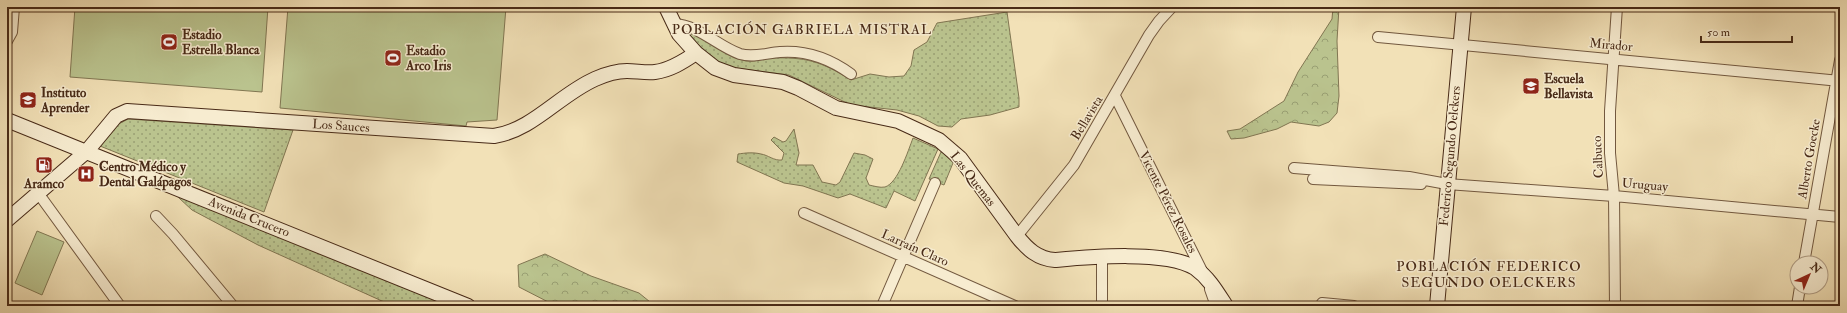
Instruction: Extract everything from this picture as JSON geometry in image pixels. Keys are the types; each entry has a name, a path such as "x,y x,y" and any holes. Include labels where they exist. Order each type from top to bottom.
{"main road":[{"name":"Las Quemas","path":"666,7 674,24 696,53 715,68 724,72 783,82 798,88 836,108 898,121 932,136 946,145 960,158 1017,236 1029,250 1036,255 1049,260 1102,256 1173,260 1187,264 1205,276"},
{"name":"Federico Segundo Oelckers","path":"1437,306 1464,7"},
{"name":"Los Sauces","path":"7,220 87,151 116,116 133,110 486,137 502,135 520,128 594,80 610,74 625,71 654,72 666,70 682,63 696,53"},
{"name":"Avenida Crucero","path":"7,120 468,306"},
{"name":"Vicente Pérez Rosales","path":"1205,276 1226,306"}],"street":[{"path":"7,41 12,32 14,7"},
{"name":"Bellavista","path":"1017,236 1074,166 1154,28 1172,7"},
{"name":"Calbuco","path":"1615,306 1614,196 1610,154 1610,111 1617,7"},
{"path":"674,24 692,28 740,54 748,56 780,52 813,54 839,65 851,74"},
{"name":"Mirador","path":"1378,37 1613,58 1838,81"},
{"name":"Alberto Goecke","path":"1805,255 1838,81 1840,60"},
{"name":"Vicente Pérez Rosales","path":"1115,96 1205,276"},
{"name":"Uruguay","path":"1294,168 1409,177 1447,184"},
{"name":"Uruguay","path":"1313,179 1417,185 1447,184 1614,196 1840,217"},
{"path":"882,306 935,183"},
{"path":"38,193 120,306"},
{"name":"Larraín Claro","path":"804,213 903,256 1009,305"},
{"path":"156,216 173,234 233,306"},
{"path":"1102,256 1102,306"},
{"path":"1205,276 1216,306"},
{"path":"1797,306 1799,295"},
{"path":"1322,303 1354,306"}],"green space":[{"name":"Estadio Estrella Blanca","path":"75,7 268,7 262,92 70,77"},
{"name":"Estadio Arco Iris","path":"288,7 506,7 497,120 467,122 466,126 280,108"},
{"path":"1333,7 1339,7 1337,41 1339,96 1337,113 1329,122 1319,126 1291,122 1277,129 1244,138 1231,139 1227,131 1240,129 1284,101 1298,72 1332,19"},
{"path":"1007,12 1019,107 990,115 961,119 952,127 938,126 919,116 897,110 851,105 789,75 735,68 719,62 705,52 689,34 692,33 699,36 738,59 755,61 770,58 794,58 822,64 851,80 870,74 889,77 904,76 911,66 914,50 927,42 937,23"},
{"path":"128,119 293,130 264,212 100,146 115,126"},
{"path":"794,129 799,153 796,165 813,165 822,182 836,185 840,182 854,153 865,155 873,159 866,178 869,185 885,187 890,184 898,173 913,138 938,149 915,201 894,191 886,208 850,194 838,198 803,186 784,183 737,162 738,154 749,153 761,154 776,160 782,160 784,153 771,140 774,137 783,142 786,141"},
{"path":"941,152 943,152 953,163 944,185 929,179"},
{"path":"166,186 459,306 393,306 258,245 192,210"},
{"path":"37,231 64,242 42,295 15,283"},
{"path":"545,254 591,276 639,293 655,306 556,306 519,287 518,265"}],"place":[{"name":"Estadio Estrella Blanca","path":"169,42"},
{"name":"Estadio Arco Iris","path":"393,58"},
{"name":"Escuela Bellavista","path":"1531,86"},
{"name":"Instituto Aprender","path":"28,100"},
{"name":"Aramco","path":"44,165"},
{"name":"Centro Médico y Dental Galápagos","path":"86,174"}],"district":[{"name":"POBLACIÓN GABRIELA MISTRAL","path":"802,29"},
{"name":"POBLACIÓN FEDERICO SEGUNDO OELCKERS","path":"1489,274"}]}
